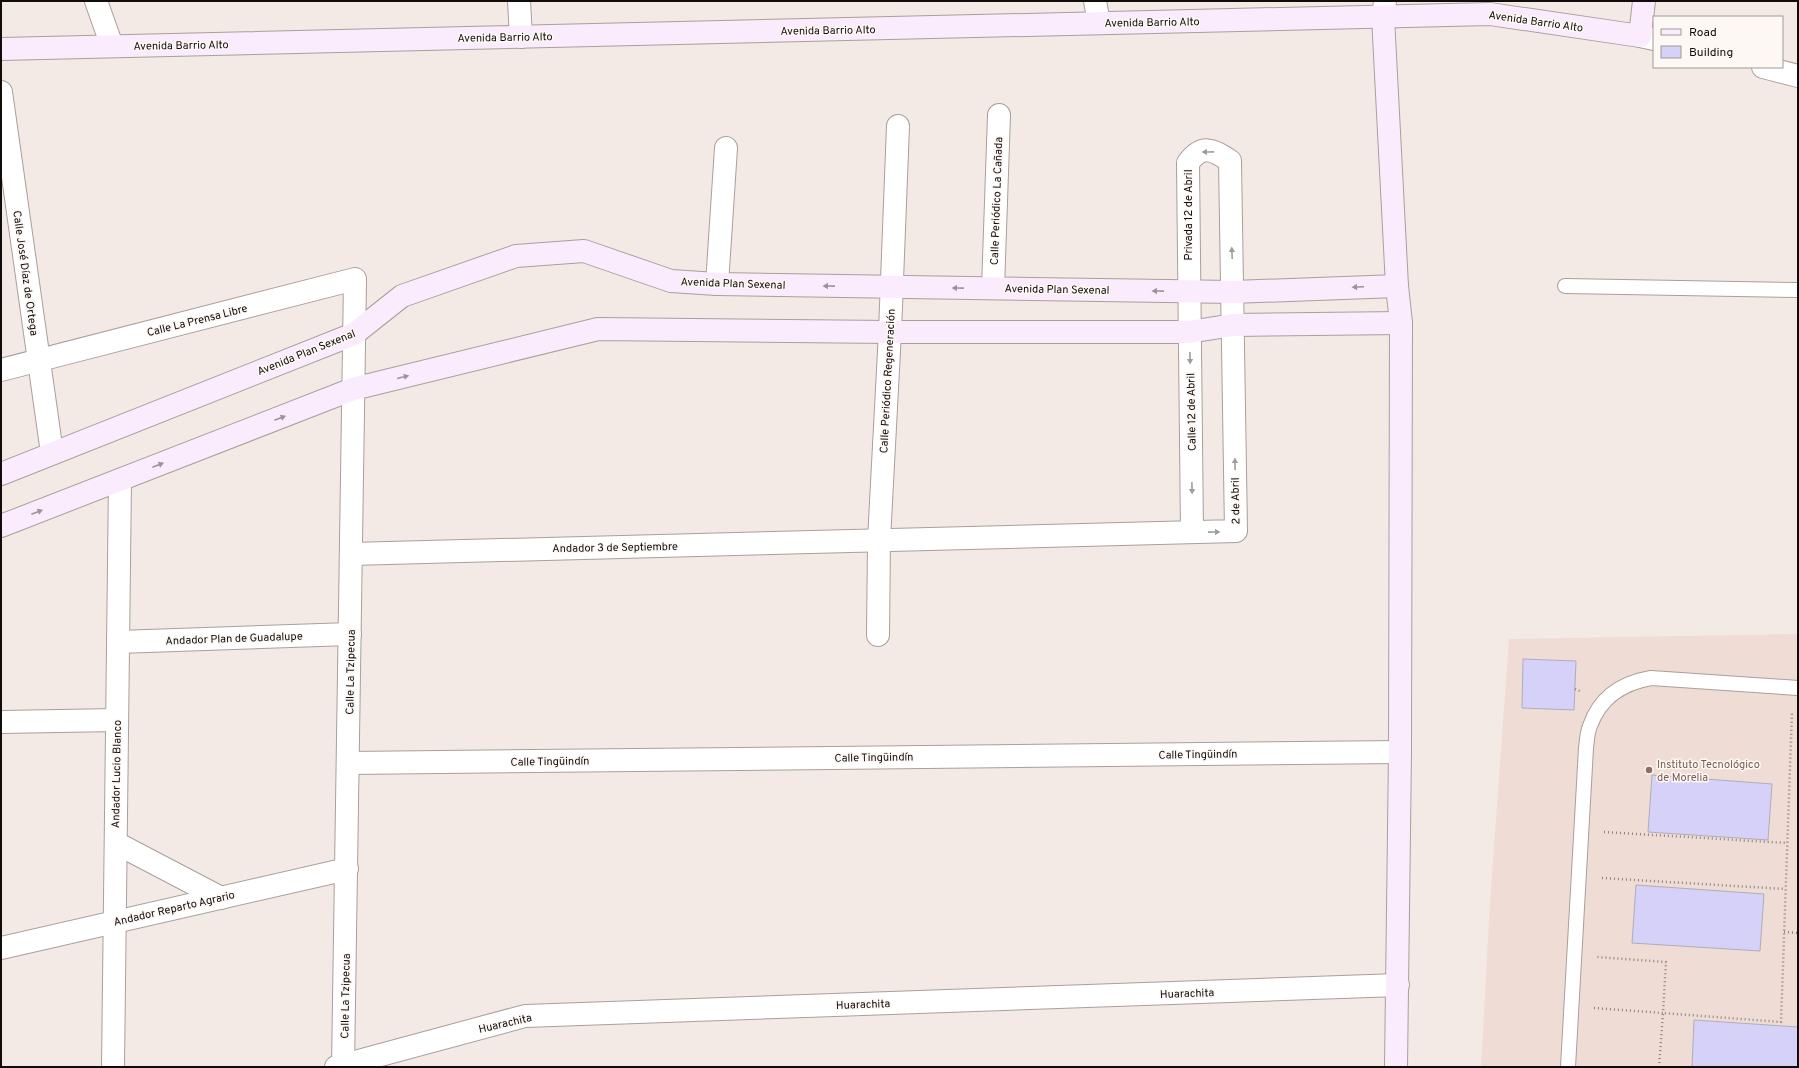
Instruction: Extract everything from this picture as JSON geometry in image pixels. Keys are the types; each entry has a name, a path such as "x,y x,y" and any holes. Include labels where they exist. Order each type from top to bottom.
{"street":[{"path":"96,1 112,46"},
{"path":"519,1 521,37"},
{"path":"1095,1 1099,23"},
{"path":"1644,1 1647,38"},
{"path":"1384,9 1397,286 1401,322 1400,752 1396,1067"},
{"name":"Avenida Barrio Alto","path":"1,49 1099,23 1384,9 1490,14 1647,38"},
{"path":"1767,68 1798,76"},
{"name":"Calle José Díaz de Ortega","path":"1,92 52,453"},
{"name":"Calle Periódico La Cañada","path":"993,288 999,115"},
{"name":"Calle Periódico Regeneración","path":"878,635 878,540 890,332 898,126"},
{"path":"717,284 726,148"},
{"name":"Privada 12 de Abril","path":"1188,291 1188,163 1196,153 1206,151 1216,152 1230,161"},
{"name":"2 de Abril","path":"878,540 1236,531 1230,161"},
{"name":"Avenida Plan Sexenal","path":"1,474 354,334 402,296 516,256 584,251 671,281 717,284 1233,292 1397,286"},
{"name":"Calle La Prensa Libre","path":"1,370 355,280"},
{"name":"Calle La Tzipecua","path":"341,1066 347,869 355,280"},
{"name":"Calle 12 de Abril","path":"1188,291 1192,532"},
{"path":"1,526 353,389 598,329 890,332 1189,332 1233,325 1401,322"},
{"name":"Andador Lucio Blanco","path":"113,1067 120,480"},
{"name":"Andador 3 de Septiembre","path":"351,554 878,540"},
{"name":"Andador Plan de Guadalupe","path":"118,642 350,634"},
{"path":"1,722 117,720"},
{"name":"Calle Tingüindín","path":"348,763 1400,752"},
{"path":"116,843 221,898"},
{"name":"Andador Reparto Agrario","path":"1,948 347,869"},
{"name":"Huarachita","path":"341,1066 525,1016 1398,985"}],"lane":[{"path":"1565,286 1798,290"},
{"path":"1568,1067 1586,748 1590,726 1608,697 1617,689 1636,680 1651,678 1795,687"}],"path":[{"path":"1572,1007 1781,1022 1785,889 1795,687"},
{"path":"1582,831 1787,843"},
{"path":"1579,877 1785,889"},
{"path":"1784,932 1798,934"},
{"path":"1575,956 1666,962 1659,1067"}],"shaded area":[{"name":"Instituto Tecnológico de Morelia","path":"1798,634 1798,1067 1481,1067 1490,901 1509,639"}],"building":[{"path":"1523,659 1576,661 1574,710 1522,708"},
{"path":"1652,775 1772,784 1768,840 1648,832"},
{"path":"1636,885 1764,894 1760,951 1632,943"},
{"path":"1694,1020 1798,1027 1798,1067 1692,1067"}],"place":[{"name":"Instituto Tecnológico de Morelia","path":"1649,770"}]}
